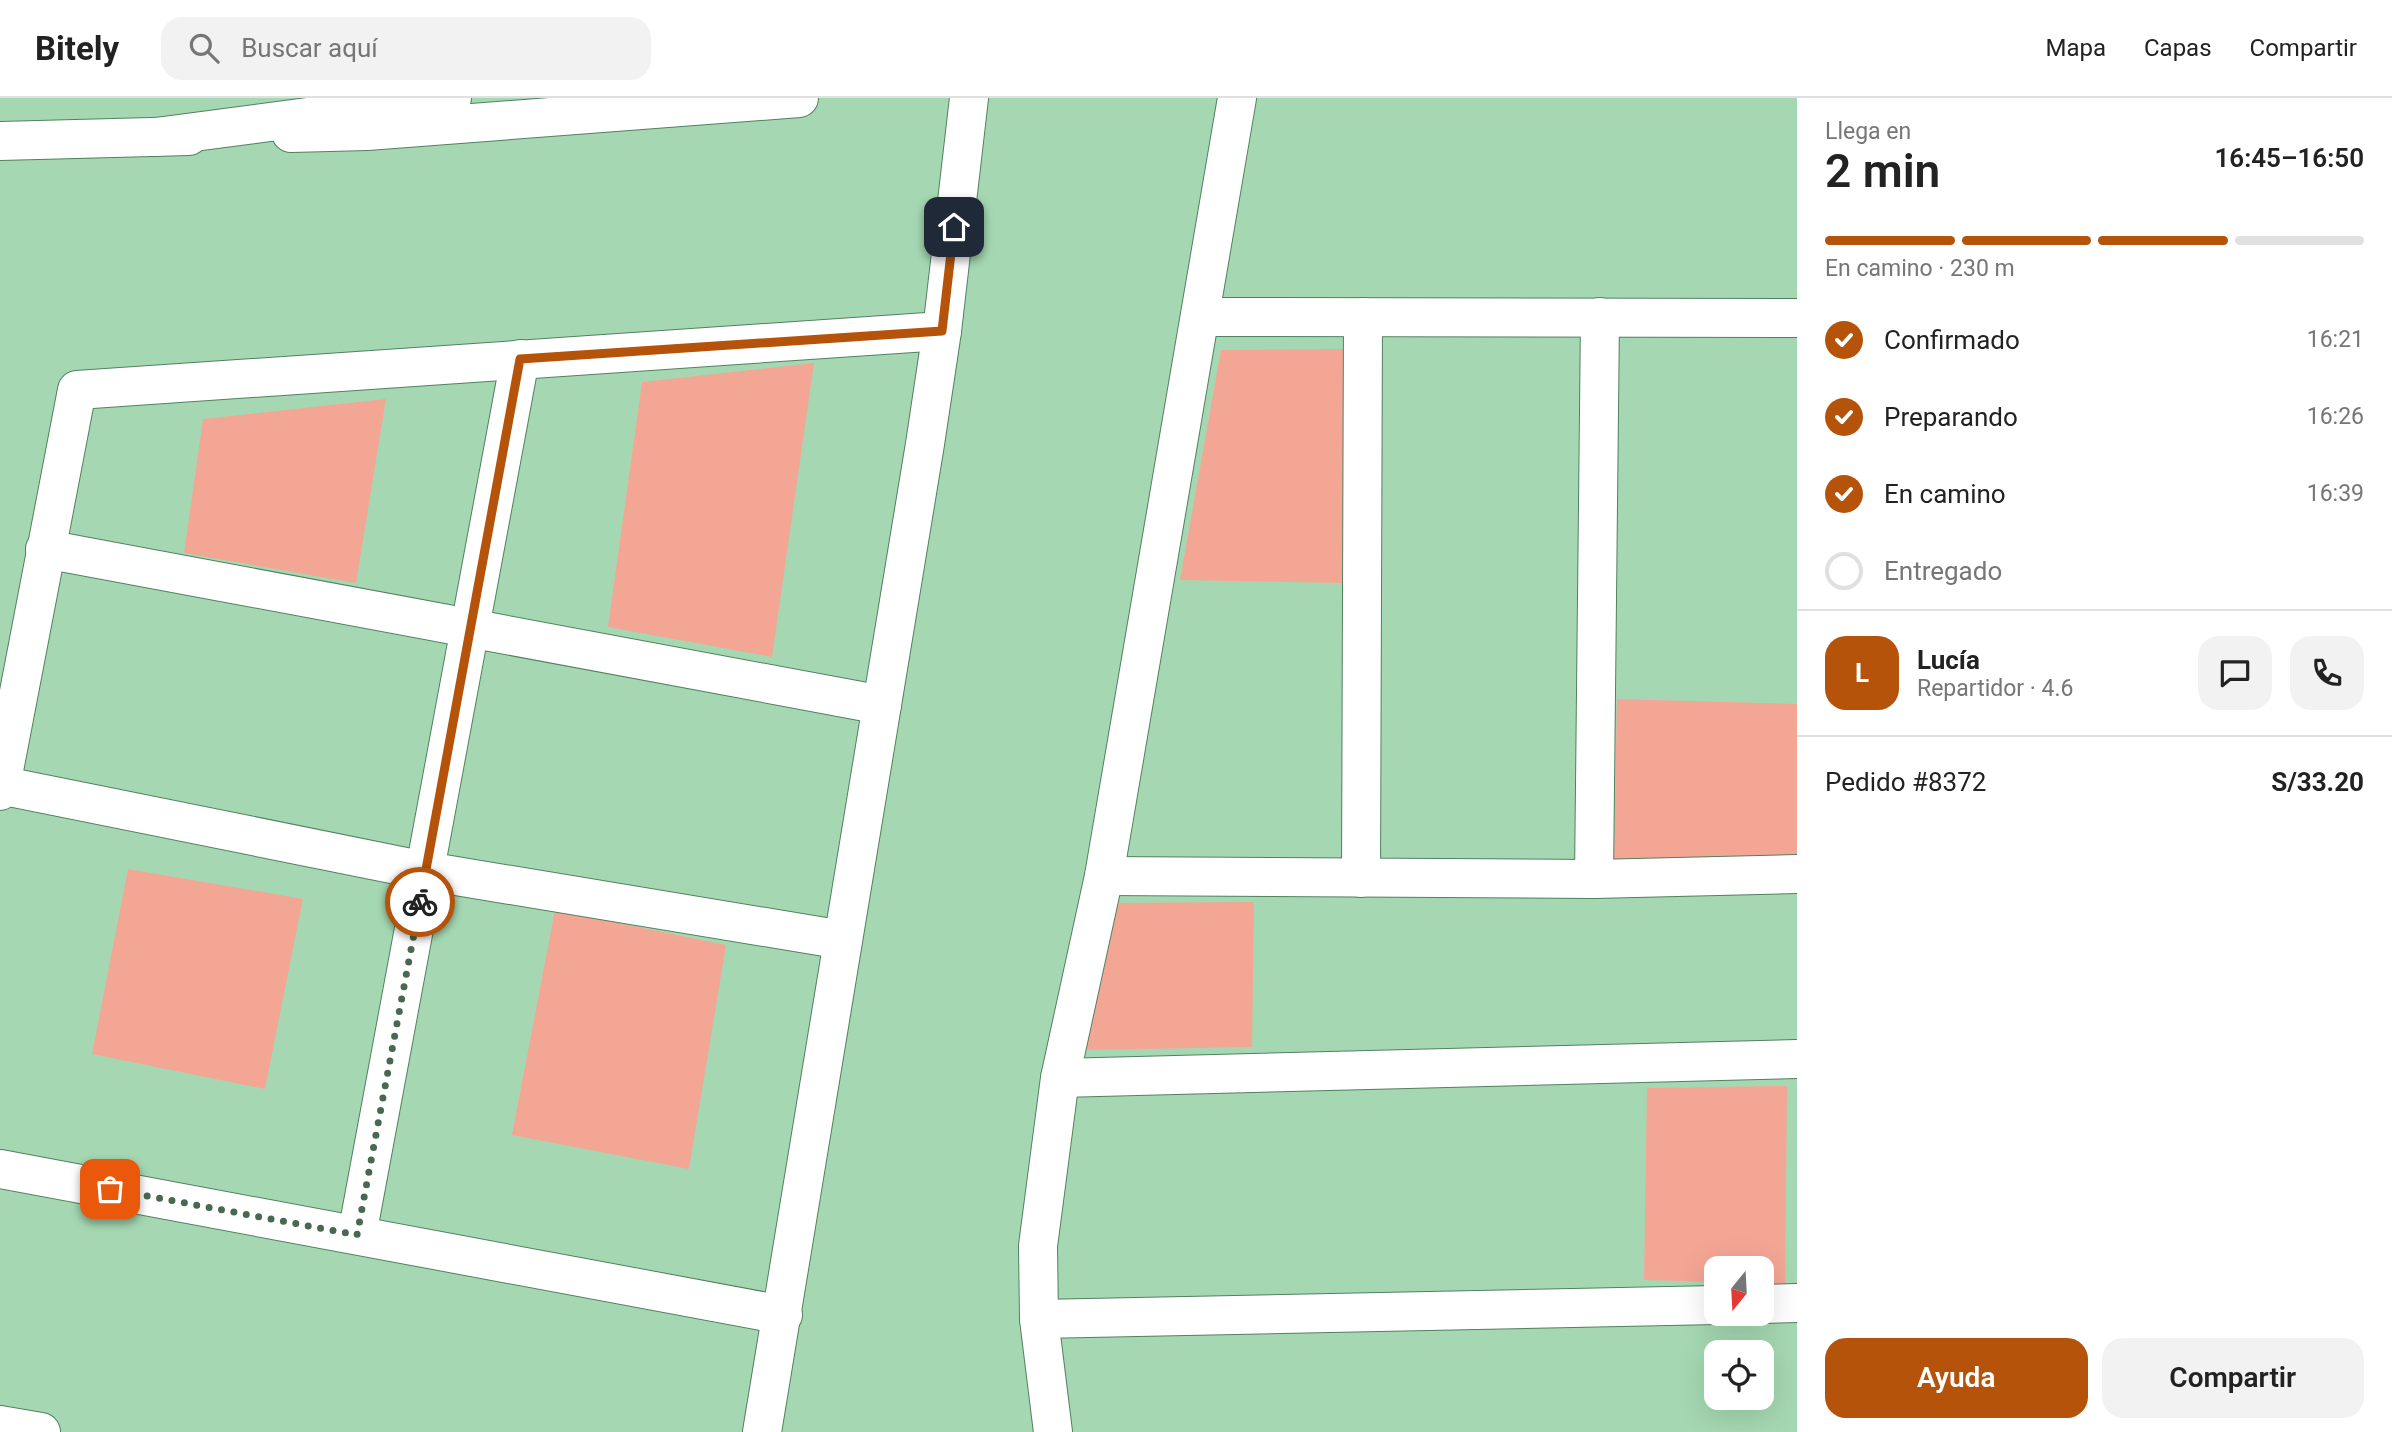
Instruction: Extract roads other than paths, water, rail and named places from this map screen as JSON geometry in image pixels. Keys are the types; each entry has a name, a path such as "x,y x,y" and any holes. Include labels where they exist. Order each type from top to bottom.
{"main road":[{"path":"156,136 452,98"},
{"path":"0,141 367,131 799,98"},
{"path":"762,1432 942,331 969,98"},
{"path":"1053,1432 1039,1319 1038,1246 1060,1078 1104,876 1237,98"},
{"path":"1201,317 1797,318"},
{"path":"1361,878 1363,317"},
{"path":"1594,879 1600,317"},
{"path":"843,940 426,871 0,787 77,390 942,331"},
{"path":"357,1235 520,359"},
{"path":"45,549 882,705"},
{"path":"1104,876 1594,879 1797,874"},
{"path":"1060,1078 1797,1059"},
{"path":"0,1169 783,1315"},
{"path":"1774,1304 1797,1303"},
{"path":"1039,1319 1704,1305"},
{"path":"0,1425 41,1432"}]}
